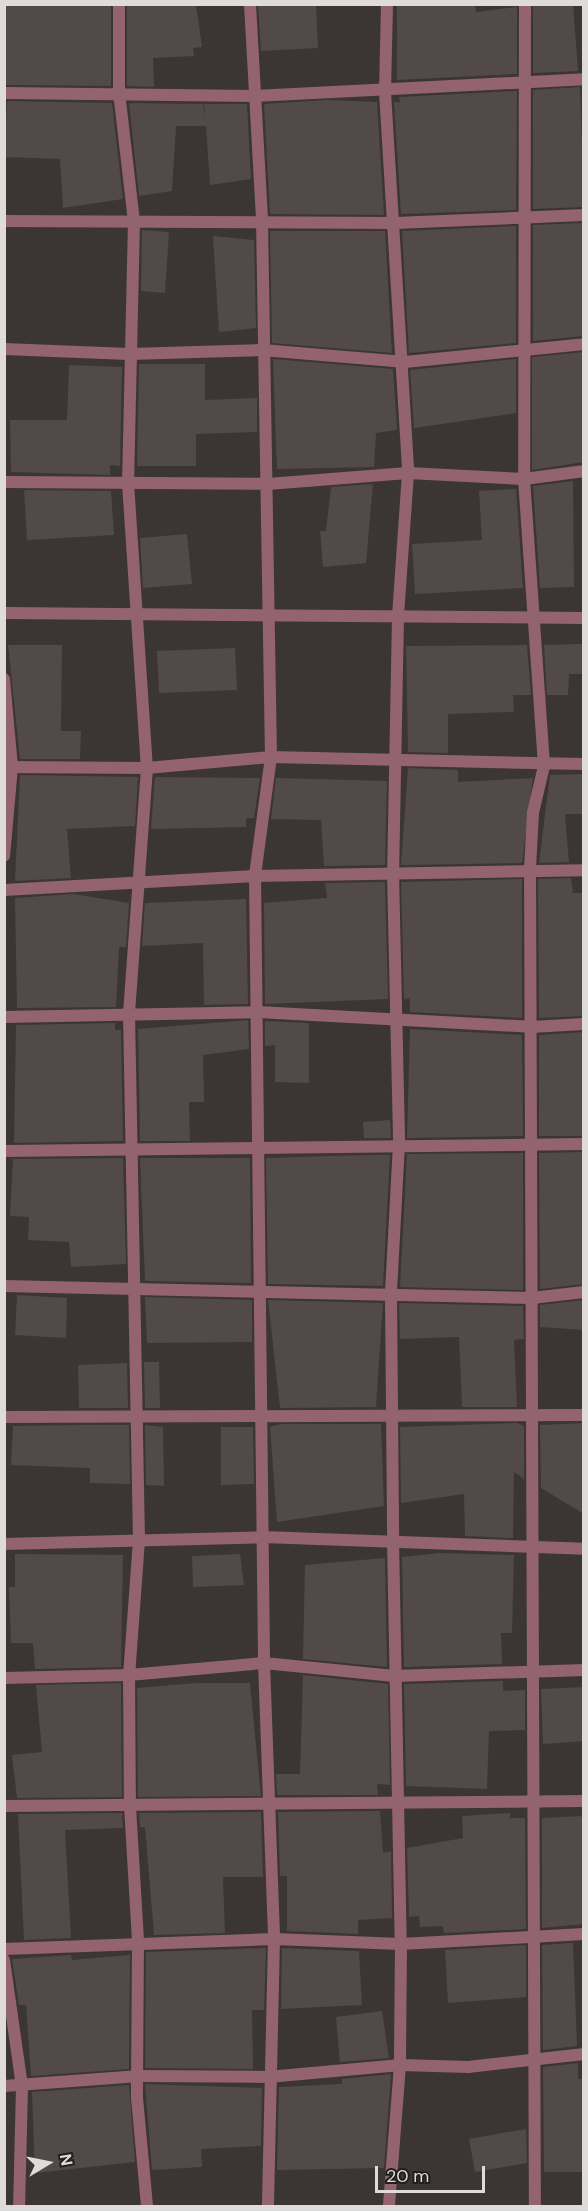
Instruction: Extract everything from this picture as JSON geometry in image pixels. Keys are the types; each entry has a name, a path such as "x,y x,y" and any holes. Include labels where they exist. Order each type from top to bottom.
{"street":[{"path":"119,4 119,92 134,220 129,354 128,483 134,617 147,768 129,1014 134,1415 139,1540 129,1675 129,1806 138,1941 140,2076 147,2206"},
{"path":"250,4 262,220 262,350 268,484 271,757 255,876 260,1148 264,1663 274,1939 268,2077 268,2206"},
{"path":"387,4 386,92 405,362 408,473 398,617 393,873 399,1144 391,1294 394,1676 400,1804 401,1944 400,2065 389,2206"},
{"path":"525,4 522,218 525,348 524,479 544,766 533,813 530,869 535,1550 532,1671 535,2206"},
{"path":"4,93 119,92 254,96 386,92 584,79"},
{"path":"4,221 262,220 395,223 584,215"},
{"path":"4,349 129,354 262,350 405,362 525,348 584,344"},
{"path":"4,482 268,484 408,473 524,479 584,471"},
{"path":"4,613 134,617 584,618"},
{"path":"4,679 8,767 4,856"},
{"path":"8,767 147,768 271,757 544,766 584,764"},
{"path":"4,890 255,876 530,869 584,870"},
{"path":"4,1017 258,1012 395,1016 531,1027 584,1024"},
{"path":"4,1151 130,1152 399,1144 584,1144"},
{"path":"4,1286 134,1291 260,1289 532,1298 584,1292"},
{"path":"4,1417 262,1414 392,1418 584,1415"},
{"path":"4,1544 263,1537 393,1540 535,1550 584,1549"},
{"path":"4,1678 129,1675 264,1663 394,1676 584,1670"},
{"path":"4,1806 129,1806 270,1800 400,1804 532,1800 584,1802"},
{"path":"4,1948 138,1941 274,1939 401,1944 584,1934"},
{"path":"4,1960 22,2087 19,2206"},
{"path":"4,2086 22,2087 140,2076 268,2077 400,2065 468,2067 535,2055 584,2054"}],"building":[{"path":"4,4 111,4 111,86 5,85"},
{"path":"127,4 196,4 202,47 193,48 194,56 153,58 154,87 127,86"},
{"path":"258,4 316,4 318,48 261,51"},
{"path":"397,4 475,4 476,12 517,7 517,74 397,80"},
{"path":"573,4 578,71 533,73 533,6"},
{"path":"580,87 584,207 533,209 533,90"},
{"path":"517,91 516,210 401,214 394,102 400,102 399,97"},
{"path":"327,100 377,102 384,215 270,214 264,104"},
{"path":"7,101 112,103 123,199 63,208 60,159 4,157"},
{"path":"129,103 203,104 205,118 204,104 247,104 251,179 210,185 206,126 176,126 172,191 139,196"},
{"path":"584,223 584,336 533,341 533,225"},
{"path":"516,226 516,343 409,353 402,231"},
{"path":"142,230 169,232 165,293 141,291"},
{"path":"270,231 385,231 392,353 272,343"},
{"path":"213,236 254,240 256,328 219,332"},
{"path":"584,352 584,462 532,470 532,357"},
{"path":"273,359 393,369 397,430 376,433 374,467 277,469"},
{"path":"516,359 516,413 414,428 410,370"},
{"path":"139,364 205,364 205,400 257,398 257,432 196,434 196,466 137,466"},
{"path":"69,365 122,367 120,466 110,465 110,475 11,472 10,420 67,420"},
{"path":"573,481 574,587 540,588 533,486"},
{"path":"373,484 366,563 323,567 320,531 326,531 331,487"},
{"path":"516,489 523,588 415,594 412,544 482,540 479,491"},
{"path":"24,490 111,491 114,535 27,540"},
{"path":"187,534 192,584 143,588 140,538"},
{"path":"584,644 584,674 569,674 568,695 547,695 544,645"},
{"path":"8,645 62,645 61,731 81,731 80,759 20,759"},
{"path":"527,645 531,695 513,695 514,712 448,714 448,753 408,752 406,646"},
{"path":"235,648 237,690 159,693 157,651"},
{"path":"408,768 458,770 458,782 533,778 522,863 401,865"},
{"path":"584,774 584,814 565,814 569,862 539,863 550,775"},
{"path":"20,775 138,777 135,826 67,829 71,878 15,881"},
{"path":"155,777 260,778 254,818 246,818 246,827 151,829"},
{"path":"276,778 387,781 385,865 324,866 321,820 271,819"},
{"path":"571,878 573,893 584,893 584,1016 539,1018 538,879"},
{"path":"522,879 522,1018 410,1012 410,998 404,999 401,882"},
{"path":"385,882 388,999 265,1004 264,903 327,898 325,883"},
{"path":"73,894 129,903 126,947 119,947 116,1007 17,1008 15,898"},
{"path":"246,899 248,1004 204,1005 203,943 142,946 145,903"},
{"path":"248,1020 249,1049 203,1055 204,1102 189,1102 190,1141 140,1141 138,1029"},
{"path":"265,1021 309,1023 309,1083 275,1082 275,1045 265,1046"},
{"path":"115,1023 115,1030 121,1030 123,1141 14,1143 16,1025"},
{"path":"410,1029 522,1035 523,1136 407,1138"},
{"path":"584,1032 584,1136 539,1136 539,1035"},
{"path":"390,1120 391,1138 364,1138 363,1122"},
{"path":"584,1152 584,1284 540,1289 539,1153"},
{"path":"523,1153 523,1290 400,1287 407,1154"},
{"path":"390,1155 383,1286 268,1284 266,1158"},
{"path":"123,1158 126,1264 71,1267 69,1242 28,1240 29,1217 10,1216 13,1159"},
{"path":"140,1158 250,1158 251,1283 145,1281"},
{"path":"17,1295 67,1298 66,1338 15,1335"},
{"path":"145,1297 252,1300 252,1342 147,1343"},
{"path":"268,1300 383,1303 376,1407 280,1408"},
{"path":"584,1300 584,1330 540,1327 540,1305"},
{"path":"399,1303 523,1306 524,1339 514,1340 517,1407 462,1407 459,1337 400,1339"},
{"path":"144,1362 159,1362 160,1408 145,1408"},
{"path":"127,1363 128,1408 79,1408 78,1365"},
{"path":"517,1423 524,1426 524,1479 514,1472 513,1538 465,1536 464,1494 401,1503 400,1427"},
{"path":"584,1423 584,1514 541,1488 540,1425"},
{"path":"281,1424 381,1424 384,1506 277,1522 270,1427"},
{"path":"129,1425 130,1484 90,1483 90,1468 11,1465 13,1426"},
{"path":"145,1425 163,1427 164,1486 146,1485"},
{"path":"221,1427 253,1427 254,1484 221,1485"},
{"path":"440,1553 514,1555 512,1633 501,1633 502,1664 404,1667 402,1557"},
{"path":"15,1554 123,1555 121,1667 35,1669 33,1643 11,1643 9,1587 15,1587"},
{"path":"240,1554 244,1585 193,1587 192,1556"},
{"path":"385,1558 387,1667 303,1659 305,1565"},
{"path":"303,1675 388,1684 390,1785 377,1784 378,1795 277,1795 276,1774 300,1774"},
{"path":"503,1681 503,1691 525,1690 525,1730 489,1731 487,1789 406,1786 404,1684"},
{"path":"121,1683 122,1797 17,1798 12,1755 42,1752 36,1685"},
{"path":"196,1683 250,1683 261,1796 138,1797 137,1688"},
{"path":"584,1687 584,1741 543,1744 541,1689"},
{"path":"380,1811 383,1853 391,1851 392,1918 358,1920 358,1934 287,1931 287,1876 280,1876 278,1812"},
{"path":"261,1812 263,1877 223,1877 225,1933 154,1935 145,1827 140,1827 139,1813"},
{"path":"122,1813 123,1828 65,1830 71,1938 24,1940 18,1814"},
{"path":"510,1813 510,1818 525,1818 526,1929 444,1933 443,1926 420,1927 419,1916 409,1917 407,1848 463,1838 462,1816"},
{"path":"584,1816 584,1924 542,1928 542,1818"},
{"path":"573,1943 577,2046 543,2050 542,1945"},
{"path":"526,1945 526,1997 448,2003 445,1950"},
{"path":"266,1948 264,2010 252,2010 253,2069 145,2068 146,1952"},
{"path":"282,1948 359,1951 362,2005 281,2009"},
{"path":"71,1955 72,1960 130,1955 129,2069 31,2076 26,2005 19,2005 12,1959"},
{"path":"382,2011 389,2058 340,2062 336,2017"},
{"path":"578,2063 578,2079 584,2079 584,2172 544,2172 543,2067"},
{"path":"391,2074 384,2168 277,2170 279,2087 342,2084 342,2079"},
{"path":"145,2084 262,2088 261,2146 201,2149 202,2167 152,2170"},
{"path":"129,2085 135,2162 35,2173 32,2092"},
{"path":"526,2129 527,2163 475,2172 469,2139"}]}
